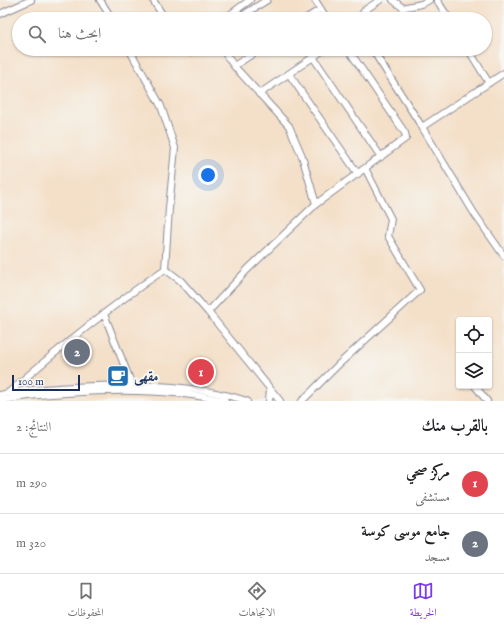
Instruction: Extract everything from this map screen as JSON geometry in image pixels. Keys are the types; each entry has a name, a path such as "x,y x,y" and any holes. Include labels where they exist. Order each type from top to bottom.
{"street":[{"path":"0,14 31,0"},
{"path":"100,0 108,12"},
{"path":"153,0 161,12"},
{"path":"234,12 250,0"},
{"path":"248,12 267,0"},
{"path":"315,0 323,12"},
{"path":"364,12 380,0"},
{"path":"393,0 403,8 419,6 429,0"},
{"path":"437,0 445,12"},
{"path":"316,12 321,9"},
{"path":"133,56 161,106 175,148 168,215 165,269"},
{"path":"227,56 259,94 281,116 296,140 316,204"},
{"path":"234,66 249,56"},
{"path":"208,312 247,270 316,204 405,139 406,136 353,56"},
{"path":"376,56 474,212 504,256"},
{"path":"472,56 489,83"},
{"path":"259,94 313,57 381,157"},
{"path":"422,127 504,73"},
{"path":"289,74 358,174"},
{"path":"302,401 334,368 420,290 388,236 391,219 365,168"},
{"path":"165,269 181,281 280,401"},
{"path":"8,398 104,314 165,269"},
{"path":"104,314 132,386"},
{"path":"0,400 20,394 132,386 148,389"},
{"path":"20,394 148,389 248,401"},
{"path":"269,401 270,389"},
{"path":"477,389 486,401"},
{"path":"47,394 50,401"},
{"path":"0,395 8,398"}],"place":[{"name":"جامع موسى كوسة","path":"77,352"},
{"name":"مركز صحي","path":"201,372"},
{"name":"مقهى","path":"118,376"}]}
